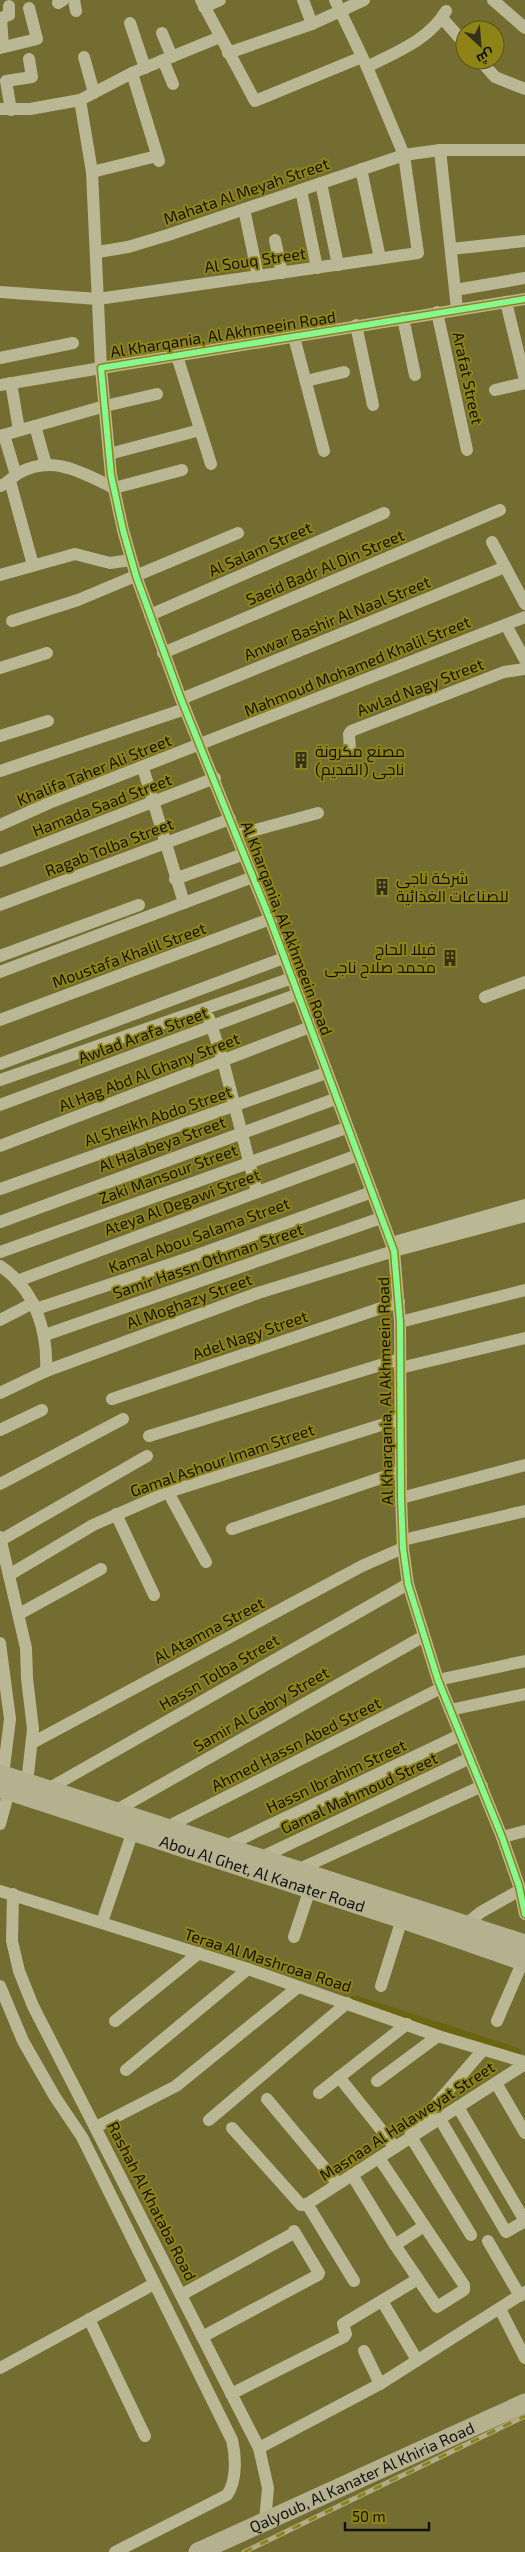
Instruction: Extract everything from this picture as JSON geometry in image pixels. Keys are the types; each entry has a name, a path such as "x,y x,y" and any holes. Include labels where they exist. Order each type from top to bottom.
{"main road":[{"name":"Abou Al Ghet, Al Kanater Road","path":"3,1782 27,1783 466,1924 524,1956"},
{"name":"Abou Al Ghet, Al Kanater Road","path":"3,1782 133,1831 310,1890 524,1956"},
{"name":"Qalyoub, Al Kanater Al Khiria Road","path":"198,2552 525,2403"}],"street":[{"path":"220,0 203,3 252,100 257,100 365,62 415,42 444,15 455,30"},
{"path":"303,0 312,24"},
{"path":"335,0 365,62 404,155"},
{"path":"228,54 312,24 364,0"},
{"path":"493,0 525,28"},
{"path":"9,6 9,14 1,18 2,47 36,39 29,8"},
{"path":"130,23 145,68"},
{"path":"162,33 174,84"},
{"path":"29,59 32,77 6,81 6,110 80,100 132,73 220,37"},
{"path":"84,57 94,93"},
{"path":"489,70 496,77 525,88"},
{"path":"92,172 158,158 132,73"},
{"path":"19,430 5,384 102,368 98,299 98,252 92,172 80,100"},
{"path":"440,150 457,309"},
{"name":"Mahata Al Meyah Street","path":"98,252 136,244 404,155 440,150 525,150"},
{"name":"Al Souq Street","path":"0,292 98,299 417,253 419,250 404,155"},
{"path":"360,169 380,258"},
{"path":"321,183 338,265"},
{"path":"301,190 317,268"},
{"path":"244,209 258,276"},
{"path":"275,240 282,273"},
{"path":"451,250 525,241"},
{"path":"455,290 525,278"},
{"name":"Al Kharqania, Al Akhmeein Road","path":"525,299 356,325 102,368 104,406 114,488 136,576 163,653 215,778 270,919 346,1128 392,1247 400,1322 400,1471 403,1544 408,1584 440,1684 502,1837 520,1876 520,1890 525,1914"},
{"path":"495,390 525,382 506,302"},
{"name":"Arafat Street","path":"437,312 467,450"},
{"path":"404,318 415,375"},
{"path":"356,325 373,405"},
{"path":"294,337 324,451"},
{"path":"0,358 73,343"},
{"path":"177,356 211,464"},
{"path":"306,382 344,372"},
{"path":"34,565 9,481 2,435 104,406 156,394"},
{"path":"35,426 46,465"},
{"path":"109,454 200,430"},
{"path":"9,481 46,465 68,466 114,488 182,470"},
{"name":"Saeid Badr Al Din Street","path":"163,653 500,510"},
{"name":"Al Salam Street","path":"150,615 384,513"},
{"path":"12,621 78,600 238,533"},
{"path":"492,542 525,604"},
{"path":"0,575 75,554 110,563 131,560"},
{"name":"Anwar Bashir Al Naal Street","path":"0,771 183,704 505,567"},
{"name":"Mahmoud Mohamed Khalil Street","path":"201,745 525,617"},
{"path":"506,625 525,660"},
{"path":"0,668 47,653"},
{"name":"Awlad Nagy Street","path":"345,753 350,750 351,731 504,672 525,669"},
{"path":"0,736 48,721"},
{"name":"Khalifa Taher Ali Street","path":"0,826 50,802 201,745"},
{"name":"Moustafa Khalil Street","path":"143,768 175,880 184,903"},
{"name":"Hamada Saad Street","path":"0,861 215,778"},
{"path":"237,835 318,813"},
{"name":"Ragab Tolba Street","path":"0,905 230,818"},
{"path":"175,880 244,854"},
{"path":"0,972 253,877"},
{"path":"0,956 139,906"},
{"name":"Moustafa Khalil Street","path":"0,1020 270,919"},
{"path":"0,1064 200,991 284,958"},
{"path":"0,1080 292,978"},
{"path":"485,997 525,982"},
{"path":"200,991 224,1061 248,1163 257,1192"},
{"name":"Awlad Arafa Street","path":"0,1105 298,994"},
{"name":"Al Hag Abd Al Ghany Street","path":"0,1146 310,1027"},
{"name":"Al Sheikh Abdo Street","path":"0,1189 326,1073"},
{"name":"Al Halabeya Street","path":"0,1222 335,1098"},
{"name":"Zaki Mansour Street","path":"0,1252 346,1128"},
{"name":"Ateya Al Degawi Street","path":"17,1281 358,1155"},
{"name":"Kamal Abou Salama Street","path":"0,1320 34,1306 192,1257 372,1192"},
{"path":"392,1247 525,1205"},
{"path":"392,1247 525,1216"},
{"name":"Samir Hassn Othman Street","path":"45,1335 382,1218"},
{"name":"Al Moghazy Street","path":"0,1393 46,1371 258,1293 392,1247"},
{"path":"0,1266 17,1281 34,1306 45,1335 46,1371"},
{"path":"400,1322 525,1290"},
{"name":"Adel Nagy Street","path":"112,1399 399,1302"},
{"path":"149,1436 400,1363 525,1338"},
{"path":"0,1430 42,1410"},
{"path":"0,1484 123,1419"},
{"name":"Gamal Ashour Imam Street","path":"9,1575 116,1514 168,1492 400,1419"},
{"path":"27,1783 33,1729 27,1678 26,1648 0,1539 147,1456"},
{"path":"401,1498 525,1465"},
{"path":"232,1529 400,1471"},
{"path":"168,1492 206,1562"},
{"name":"Al Atamna Street","path":"32,1744 403,1544 525,1511"},
{"path":"116,1514 154,1595"},
{"path":"19,1614 101,1568"},
{"name":"Hassn Tolba Street","path":"48,1790 408,1584"},
{"name":"Samir Al Gabry Street","path":"115,1811 424,1636"},
{"path":"0,1643 10,1719 0,1824"},
{"name":"Ahmed Hassn Abed Street","path":"165,1828 440,1684 525,1660"},
{"path":"450,1710 525,1694"},
{"name":"Hassn Ibrahim Street","path":"226,1846 460,1735"},
{"name":"Gamal Mahmoud Street","path":"262,1857 470,1758"},
{"path":"278,1879 482,1786"},
{"path":"104,1916 133,1831"},
{"path":"502,1837 525,1831"},
{"path":"294,1937 310,1890"},
{"path":"466,1924 481,1912 520,1890"},
{"name":"Teraa Al Mashroaa Road","path":"0,1891 248,1968 438,2036 525,2063"},
{"name":"Rashah Al Khataba Road","path":"13,1894 12,1941 25,1986 42,2023 259,2448 268,2488 265,2521"},
{"path":"381,1986 402,1919"},
{"path":"115,2021 199,1953"},
{"path":"497,2022 524,1956"},
{"path":"126,2070 248,1968"},
{"path":"25,1986 1,1990 23,2041 55,2098 82,2137 232,2440 235,2466 227,2495 115,2552"},
{"path":"96,2127 176,2086 298,1987"},
{"path":"209,2120 347,2003"},
{"path":"319,2093 406,2024"},
{"path":"377,2081 438,2036"},
{"path":"403,2142 483,2050"},
{"name":"Masnaa Al Halaweyat Street","path":"307,2204 525,2063"},
{"path":"339,2077 403,2142 471,2235"},
{"path":"496,2083 525,2133"},
{"path":"267,2099 338,2184"},
{"path":"440,2119 506,2232 525,2221 458,2107"},
{"path":"232,2128 301,2205 307,2204 354,2280"},
{"path":"352,2175 395,2245 437,2306 465,2288 379,2158"},
{"path":"124,2221 140,2213"},
{"path":"395,2245 424,2226"},
{"path":"181,2295 294,2232 319,2273 202,2337"},
{"path":"259,2448 380,2384 522,2294 488,2241"},
{"path":"231,2394 344,2337 346,2334 343,2324 418,2279"},
{"path":"0,2368 154,2284"},
{"path":"382,2301 417,2360"},
{"path":"500,2309 525,2358"},
{"path":"89,2319 146,2436"},
{"path":"176,2327 193,2319"},
{"path":"364,2350 380,2384"}],"waterway":[{"path":"355,2001 516,2053"}],"railway":[{"path":"244,2552 525,2416"}],"cycle path":[{"path":"525,299 101,368 111,475 123,530 136,576 181,699 270,919 394,1251 400,1322 403,1548 408,1584 438,1680 502,1837 519,1886 525,1914"}],"place":[{"name":"مصنع مكرونة ناجى (القديم)","path":"301,760"},
{"name":"شركة ناجى للصناعات الغذائية","path":"382,887"},
{"name":"فيلا الحاج محمد صلاح ناجى","path":"450,958"}]}
